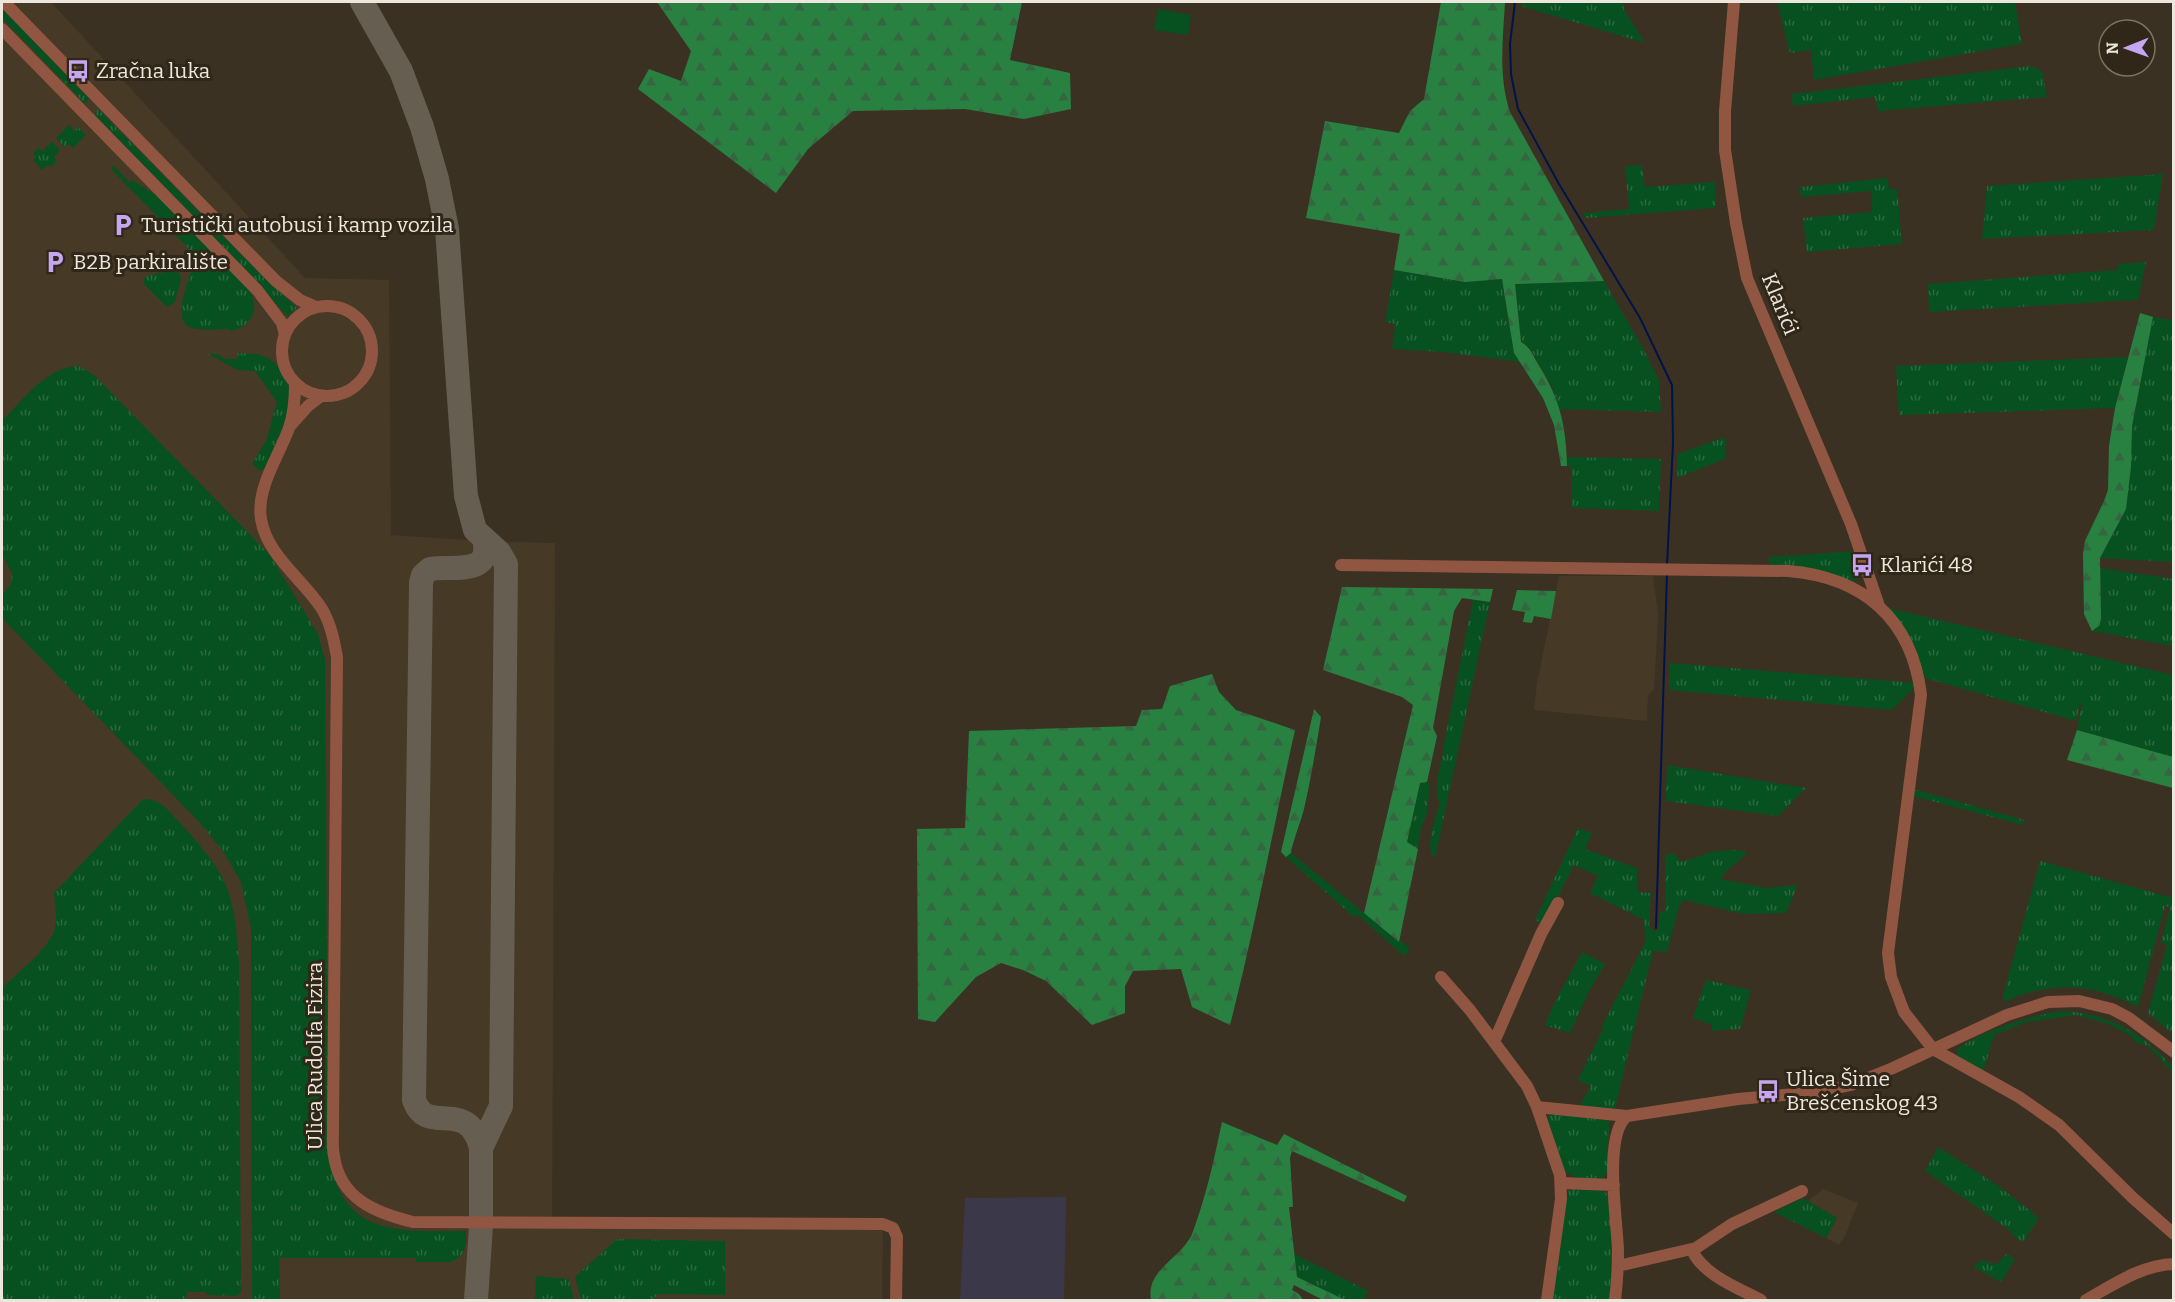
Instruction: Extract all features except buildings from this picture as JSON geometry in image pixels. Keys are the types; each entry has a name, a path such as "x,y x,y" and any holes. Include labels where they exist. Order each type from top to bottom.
{"street":[{"path":"2,29 258,291 282,323 285,335 283,362 296,383 310,393 321,396 344,394 359,384 369,369 371,346 368,334 355,315 336,307 316,307 300,300 276,281 4,2"},
{"name":"Klarići","path":"1734,2 1725,136 1731,190 1747,278 1851,524 1878,604"},
{"path":"285,335 300,316 316,307"},
{"name":"Ulica Rudolfa Fizira","path":"296,383 290,427 261,500 261,518 263,529 271,546 324,612 331,629 337,657 333,1127 334,1157 341,1178 352,1194 366,1206 385,1215 413,1222 883,1224 893,1228 897,1237 896,1300"},
{"name":"Ulica Rudolfa Fizira","path":"290,427 301,413 321,396"},
{"path":"1341,566 1788,571 1824,576 1856,589 1878,604 1908,644 1918,671 1921,695 1889,935 1888,964 1904,1012 1933,1049 2019,1097 2060,1125 2133,1198 2174,1233"},
{"path":"1494,1042 1541,934 1558,903"},
{"path":"1441,977 1527,1086 1538,1107 1561,1183 1556,1245 1547,1300"},
{"path":"1538,1107 1627,1116 1738,1099 1835,1089 1870,1078 2007,1015 2038,1005 2063,1001 2094,1004 2112,1010 2129,1018 2174,1052"},
{"path":"1615,1300 1618,1266 1614,1185 1616,1136 1619,1125 1627,1116"},
{"path":"1561,1183 1614,1185"},
{"path":"1618,1266 1692,1250 1725,1228 1802,1191"},
{"path":"1692,1250 1695,1257 1705,1267 1761,1300"},
{"path":"2086,1300 2154,1266 2174,1264"}],"shaded area":[{"path":"2,2 51,2 305,278 389,280 391,535 555,543 552,1228 883,1230 882,1300 2,1300"},
{"path":"1653,575 1658,615 1654,690 1648,695 1647,721 1534,710 1537,683 1559,576"},
{"path":"1823,1189 1858,1203 1839,1245 1826,1238 1837,1218 1808,1201"},
{"path":"1066,1197 1064,1300 960,1300 965,1198"}],"green space":[{"path":"657,2 1022,2 1010,60 1070,73 1071,109 1024,119 965,109 853,111 808,149 776,193 638,89 649,69 681,81 691,51"},
{"path":"1441,2 1505,2 1503,71 1510,112 1604,281 1515,284 1521,342 1531,352 1557,401 1565,438 1567,466 1561,466 1554,425 1543,398 1514,353 1502,279 1465,282 1394,270 1400,234 1306,218 1325,121 1399,133 1410,111 1424,99"},
{"path":"1521,2 1623,2 1624,10 1645,43 1521,6"},
{"path":"1777,2 2015,2 2022,44 1814,80 1811,50 1790,53"},
{"path":"2,8 89,99 85,104 2,18"},
{"path":"1158,9 1191,15 1188,35 1154,30"},
{"path":"2032,66 2042,71 2047,97 1878,111 1875,97 1793,106 1792,94"},
{"path":"98,109 265,279 297,308 288,316 285,314 256,280 94,114"},
{"path":"69,125 74,131 78,127 86,135 73,148 68,144 65,147 56,138"},
{"path":"52,142 60,150 54,157 57,161 42,170 33,160 36,157 33,153 39,148 42,151"},
{"path":"1642,165 1645,187 1715,182 1716,208 1586,218 1583,213 1629,209 1625,166"},
{"path":"114,166 129,182 132,180 156,195 249,290 254,310 244,326 230,331 230,329 196,329 186,324 182,318 182,310 185,290 193,265 190,255 192,252 111,169"},
{"path":"2163,174 2154,230 1982,239 1987,186"},
{"path":"1888,178 1889,189 1897,189 1902,244 1807,252 1803,218 1872,212 1872,191 1801,197 1800,187"},
{"path":"2146,262 2138,300 1929,312 1928,284 2117,270 2119,264"},
{"path":"175,270 180,274 181,279 175,302 167,307 144,284 144,279 146,276"},
{"path":"1394,270 1464,282 1502,279 1514,353 1521,362 1443,352 1392,349 1395,324 1385,322"},
{"path":"1604,281 1643,348 1659,381 1661,412 1559,409 1553,389 1530,348 1521,342 1515,284"},
{"path":"2140,313 2153,317 2132,426 2131,467 2126,509 2100,558 2101,618 2100,625 2092,631 2084,614 2083,554 2085,541 2108,490 2109,446 2115,408"},
{"path":"2153,317 2173,320 2173,562 2100,558 2115,531 2130,482 2132,426"},
{"path":"237,353 258,354 269,358 281,371 289,388 292,405 290,413 264,469 259,470 252,464 266,441 277,402 255,371 238,370 208,354 218,354 224,359 238,359"},
{"path":"2128,357 2115,408 1899,415 1896,366"},
{"path":"78,366 94,375 269,554 318,634 325,660 328,1144 333,1174 343,1196 356,1212 372,1222 414,1231 466,1231 465,1245 460,1257 456,1260 416,1262 416,1258 279,1258 280,1300 252,1300 251,929 241,882 223,851 200,823 2,618 2,596 11,583 12,573 2,555 2,421 45,378 66,368"},
{"path":"1725,437 1725,459 1677,478 1678,454"},
{"path":"1567,457 1661,459 1659,511 1571,508 1571,467 1567,466"},
{"path":"1856,551 1862,572 1859,578 1851,581 1817,571 1769,566 1769,557"},
{"path":"2100,568 2173,579 2173,646 2092,631 2100,625 2101,618"},
{"path":"1342,587 1493,589 1490,602 1462,598 1454,611 1433,728 1437,736 1427,782 1420,783 1407,842 1418,849 1399,942 1364,913 1413,705 1402,697 1323,670"},
{"path":"1517,590 1556,591 1551,619 1534,616 1532,623 1523,622 1525,612 1512,610"},
{"path":"1473,600 1490,602 1435,858 1430,848 1430,840 1440,803 1437,783"},
{"path":"1888,608 2173,675 2173,757 2077,730 2082,703 2080,703 2076,721 1925,678 1912,641"},
{"path":"1670,663 1915,683 1915,687 1892,710 1669,690"},
{"path":"1212,674 1219,692 1236,710 1295,730 1230,1025 1192,1007 1181,969 1133,971 1125,986 1125,1013 1092,1025 1046,981 1001,963 976,977 935,1022 918,1019 917,829 965,828 969,731 1136,726 1142,710 1162,709 1170,686"},
{"path":"1314,709 1321,717 1311,774 1304,809 1291,853 1286,857 1281,852"},
{"path":"2077,730 2173,757 2173,788 2067,760"},
{"path":"1667,765 1806,788 1778,816 1666,801"},
{"path":"1420,783 1430,784 1427,814 1421,828 1418,849 1407,842"},
{"path":"1913,789 2024,820 2023,825 1913,796"},
{"path":"143,799 155,801 164,806 205,852 224,880 232,903 239,963 241,1292 236,1296 187,1292 186,1300 2,1300 2,988 38,954 50,939 56,922 54,893"},
{"path":"1578,828 1592,833 1585,849 1637,868 1637,892 1651,893 1649,926 1654,932 1658,930 1660,912 1665,911 1665,855 1674,853 1681,862 1722,851 1747,852 1721,879 1766,888 1798,885 1786,913 1743,914 1683,900 1677,913 1667,952 1653,951 1615,1108 1579,1107 1591,1086 1578,1080 1603,1029 1601,1028 1645,943 1644,920 1590,893 1598,876 1574,865 1544,924 1535,920"},
{"path":"1291,853 1410,949 1404,956 1358,915 1355,918 1286,857"},
{"path":"2040,861 2173,898 2173,1034 2148,1013 2167,945 2161,943 2170,907 2165,906 2138,1007 2104,993 2071,987 2038,990 2003,1002"},
{"path":"1582,952 1605,964 1590,989 1570,1033 1545,1025"},
{"path":"1706,980 1751,990 1740,1029 1712,1031 1712,1025 1693,1018"},
{"path":"2064,1011 2096,1016 2125,1028 2162,1056 2173,1068 2173,1073 2148,1046 2135,1042 2133,1037 2109,1024 2076,1015 2027,1022 1994,1035 1983,1073 1958,1058 1957,1049 1980,1036 2024,1020"},
{"path":"1551,1113 1609,1121 1607,1173 1601,1179 1578,1179 1563,1169 1546,1120"},
{"path":"1222,1122 1277,1145 1284,1134 1407,1196 1404,1202 1292,1151 1290,1158 1293,1207 1289,1207 1297,1277 1345,1300 1323,1300 1294,1285 1292,1290 1303,1300 1151,1300 1151,1290 1157,1274 1192,1234 1208,1184"},
{"path":"1938,1147 2000,1187 2039,1218 2023,1242 1925,1171"},
{"path":"1574,1187 1605,1192 1611,1200 1613,1268 1610,1300 1550,1300 1566,1193"},
{"path":"1803,1198 1837,1218 1826,1238 1774,1212"},
{"path":"617,1239 725,1241 725,1295 658,1294 653,1300 581,1300 575,1277"},
{"path":"1294,1254 1368,1291 1363,1300 1345,1300 1297,1277"},
{"path":"2006,1254 2015,1259 2001,1282 1973,1267 1983,1261 1997,1264"},
{"path":"536,1276 569,1279 574,1300 535,1300"}],"waterway":[{"path":"1515,2 1510,44 1511,74 1518,109 1559,184 1640,318 1672,385 1673,443 1667,565"},
{"path":"1656,928 1667,574"}],"taxiway":[{"path":"362,2 401,71 422,127 437,179 447,229 466,496 475,530 499,552 506,564 501,1106 481,1148 481,1226 476,1300"},
{"path":"481,1148 475,1132 466,1123 428,1116 420,1111 414,1100 421,583 423,575 430,569 469,567 477,564 485,551 484,539"}],"place":[{"name":"Zračna luka","path":"78,71"},
{"name":"Turistički autobusi i kamp vozila","path":"123,225"},
{"name":"B2B parkiralište","path":"55,262"},
{"name":"Klarići 48","path":"1862,565"},
{"name":"Ulica Šime Brešćenskog 43","path":"1768,1091"}]}
